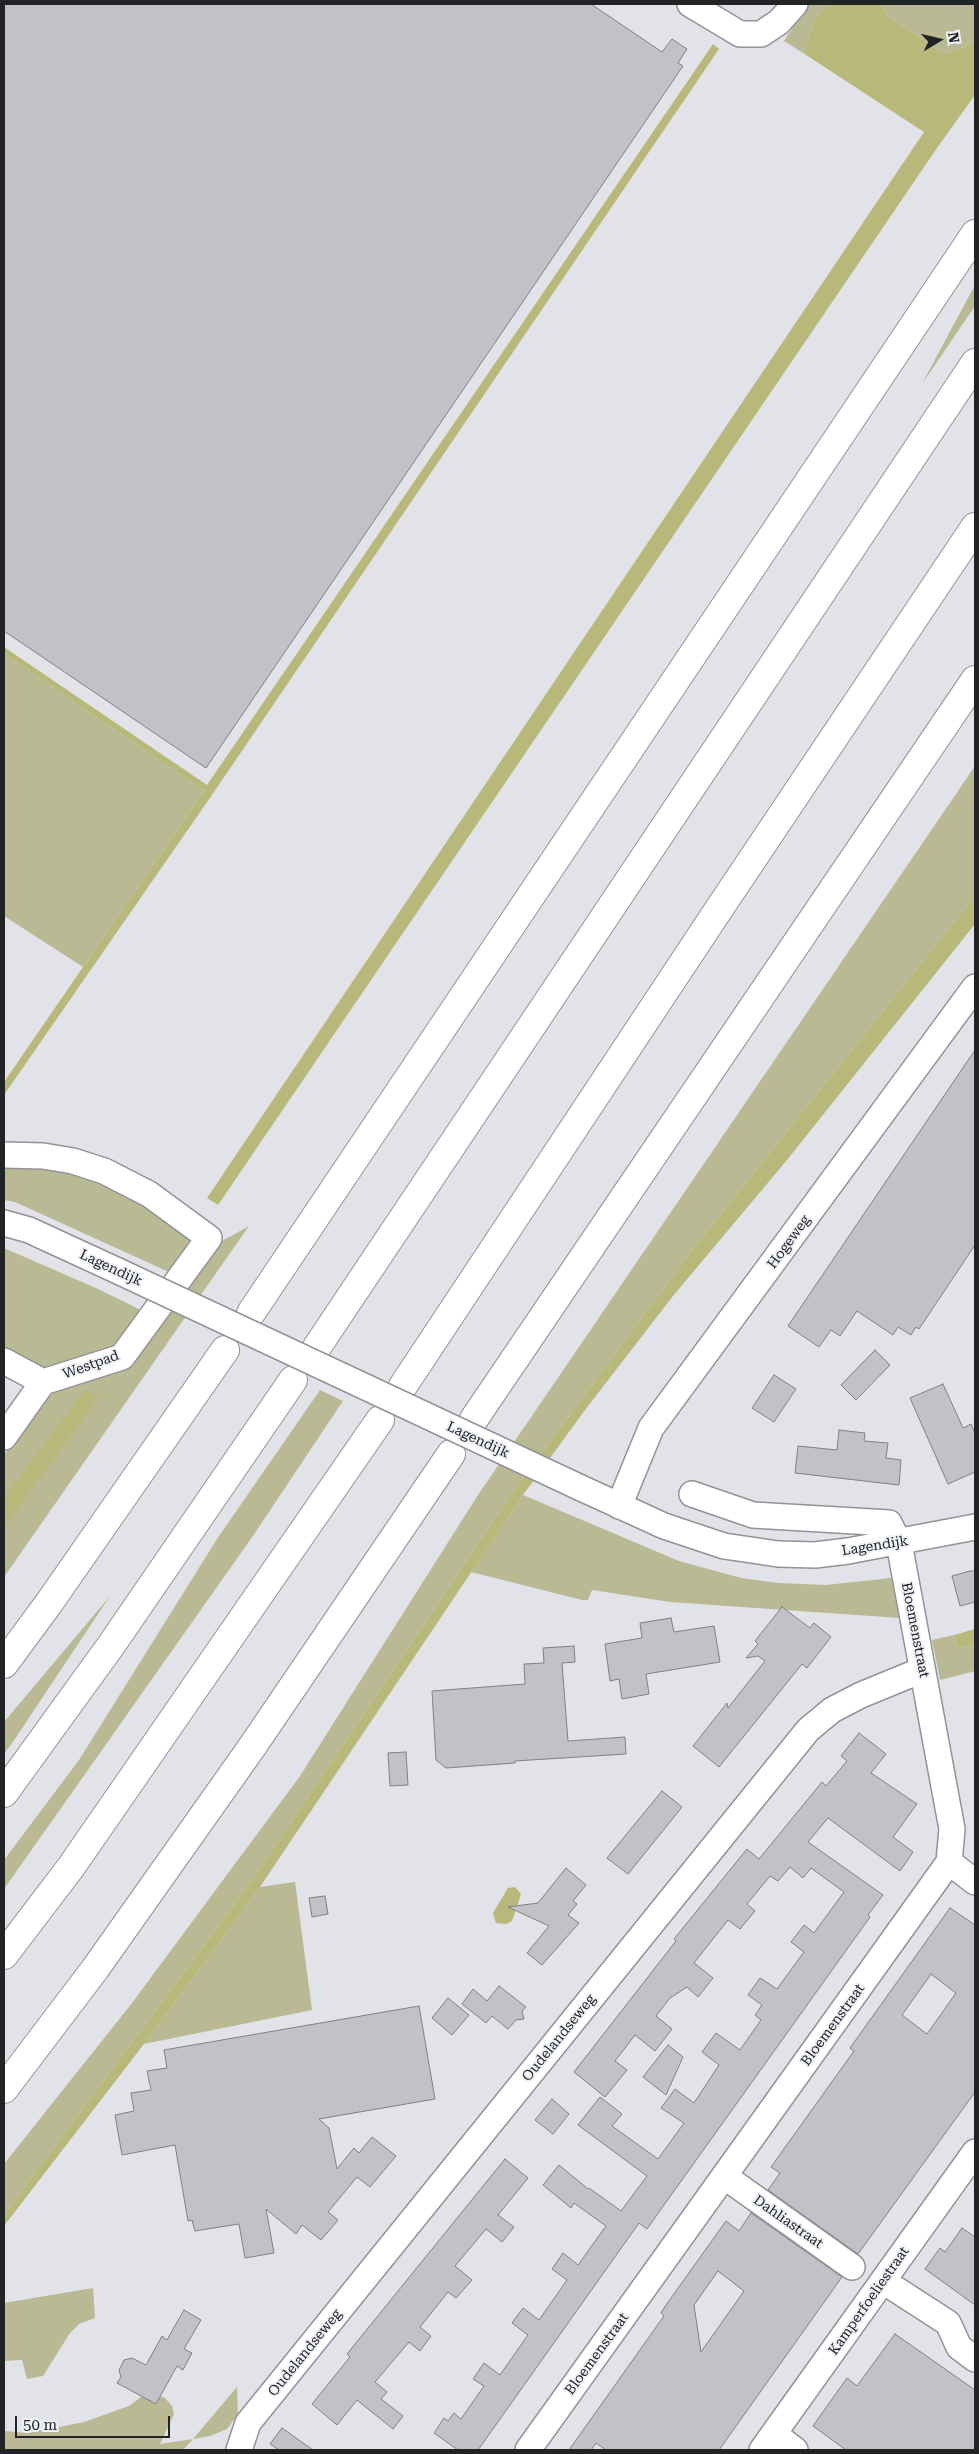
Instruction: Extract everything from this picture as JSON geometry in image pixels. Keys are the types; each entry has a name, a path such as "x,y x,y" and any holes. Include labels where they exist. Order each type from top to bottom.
{"highway":[{"path":"251,1313 975,234"},
{"path":"317,1347 975,363"},
{"path":"403,1386 975,527"},
{"path":"474,1419 975,680"},
{"path":"4,1664 49,1603 224,1350"},
{"path":"4,1793 112,1644 293,1380"},
{"path":"4,1955 71,1867 380,1420"},
{"path":"4,2089 95,1970 246,1755 451,1454"}],"street":[{"path":"690,4 740,34 760,34 779,22 795,4"},
{"name":"Hogeweg","path":"619,1506 651,1428 975,987"},
{"name":"Westpad","path":"4,1155 43,1156 73,1160 104,1171 149,1194 209,1238 122,1357 44,1382"},
{"name":"Lagendijk","path":"4,1222 29,1230 118,1271 619,1506 664,1526 724,1546 778,1554 815,1555 899,1543 975,1527"},
{"path":"4,1361 44,1382 4,1438"},
{"path":"692,1494 753,1515 889,1523 899,1543"},
{"name":"Bloemenstraat","path":"528,2450 949,1862 952,1829 899,1543"},
{"name":"Oudelandseweg","path":"239,2450 240,2442 248,2423 808,1730 832,1710 861,1694 922,1670"},
{"path":"949,1862 975,1882"},
{"name":"Kamperfoeliestraat","path":"768,2442 975,2152"},
{"name":"Dahliastraat","path":"724,2176 852,2267"},
{"path":"883,2280 948,2323 958,2347 975,2359"},
{"path":"768,2442 795,2450"}],"green space":[{"path":"808,4 830,4 815,18 803,53 784,41"},
{"path":"880,4 975,4 975,40 967,46 943,54 887,15"},
{"path":"975,285 975,306 922,384 947,337"},
{"path":"4,654 204,791 83,967 4,916"},
{"path":"975,766 975,896 693,1249 519,1483 246,1889 4,2215 4,2164 132,2003 300,1776 478,1495"},
{"path":"4,1162 58,1164 102,1179 196,1237 171,1273 15,1202 4,1200"},
{"path":"249,1226 4,1577 4,1455 39,1407 60,1386 78,1381 97,1379 120,1368 200,1263 222,1241"},
{"path":"4,1248 96,1288 147,1313 129,1341 57,1370 29,1367 4,1356"},
{"path":"320,1390 343,1401 255,1533 4,1889 4,1860 79,1760 217,1539"},
{"path":"523,1495 679,1561 741,1578 778,1583 826,1585 891,1578 894,1584 900,1618 670,1602 592,1590 588,1600 582,1600 471,1572"},
{"path":"110,1596 15,1739 4,1754 4,1722"},
{"path":"954,1635 958,1648 975,1644 975,1671 940,1680 932,1640"},
{"path":"295,1882 312,2010 144,2044 260,1887"},
{"path":"93,2288 95,2318 79,2324 70,2333 43,2376 27,2379 22,2360 4,2361 4,2303"},
{"path":"237,2387 238,2414 227,2429 210,2436 193,2439"},
{"path":"149,2391 165,2398 172,2406 174,2414 160,2444 193,2439 183,2450 4,2450 4,2431 29,2433 84,2422 129,2406"}],"shaded area":[{"path":"830,4 880,4 887,15 943,54 967,46 975,40 975,95 937,148 218,1205 207,1198 924,132 803,53 815,18"},
{"path":"713,44 719,49 214,792 4,1095 4,1082 204,791 4,654 4,647 207,785"},
{"path":"975,896 975,924 787,1160 673,1296 585,1410 523,1495 260,1887 144,2044 4,2226 4,2215 246,1889 519,1483 693,1249"},
{"path":"85,1390 99,1397 4,1527 4,1498"},
{"path":"975,1629 975,1644 958,1648 954,1635"},
{"path":"515,1887 521,1894 512,1921 506,1924 496,1923 493,1913 508,1888"}],"building":[{"path":"4,4 591,4 662,52 672,39 687,49 678,63 683,66 206,768 4,631"},
{"path":"975,1050 975,1245 919,1329 916,1327 911,1335 898,1327 893,1335 857,1311 840,1336 831,1330 819,1347 788,1326"},
{"path":"875,1350 890,1365 856,1400 841,1385"},
{"path":"774,1375 796,1389 774,1422 752,1408"},
{"path":"943,1384 963,1428 971,1424 975,1433 975,1472 948,1484 910,1398"},
{"path":"839,1430 865,1433 864,1441 888,1443 886,1458 901,1460 899,1485 795,1473 798,1446 837,1450"},
{"path":"975,1571 975,1602 960,1606 952,1576"},
{"path":"782,1607 810,1628 814,1623 831,1637 807,1668 802,1664 719,1767 693,1746 727,1703 728,1708 765,1661 758,1656 746,1658 758,1644 755,1641"},
{"path":"671,1618 674,1632 714,1626 720,1662 646,1674 649,1694 622,1699 619,1679 610,1681 605,1644 642,1638 640,1623"},
{"path":"574,1646 575,1662 562,1663 568,1741 625,1737 626,1754 515,1761 515,1763 446,1768 436,1760 432,1691 525,1684 524,1664 544,1663 543,1648"},
{"path":"859,1733 886,1754 871,1773 917,1804 893,1837 913,1852 900,1871 828,1818 808,1842 883,1895 868,1915 870,1917 647,2229 639,2223 478,2450 458,2450 434,2433 444,2418 448,2421 454,2413 461,2419 484,2386 473,2379 484,2363 500,2375 528,2335 512,2323 523,2308 539,2320 567,2280 552,2269 563,2253 578,2265 606,2226 574,2203 571,2208 543,2185 559,2165 588,2189 621,2211 647,2176 578,2125 600,2097 622,2114 612,2126 658,2159 684,2123 661,2108 675,2089 694,2103 719,2065 702,2052 716,2033 740,2050 761,2020 755,2015 762,2005 748,1995 760,1978 777,1989 804,1952 791,1942 804,1925 814,1933 844,1892 811,1868 803,1878 790,1867 778,1881 770,1876 747,1904 755,1911 740,1929 728,1920 694,1963 713,1978 698,1997 687,1987 670,1998 656,2016 672,2029 655,2051 635,2035 615,2061 627,2070 605,2097 574,2072 676,1941 674,1939 747,1849 759,1859 822,1782 826,1786 847,1761 841,1756"},
{"path":"406,1752 408,1785 390,1786 388,1753"},
{"path":"662,1791 682,1807 628,1874 607,1858"},
{"path":"566,1868 586,1885 573,1901 577,1904 568,1915 579,1923 542,1965 527,1953 549,1926 508,1907 538,1903"},
{"path":"325,1896 328,1914 312,1917 309,1898"},
{"path":"950,1908 975,1925 975,2092 858,2254 768,2190 780,2173 771,2167 854,2051 850,2048","holes":["931,1974 956,1993 927,2034 902,2015"]},
{"path":"499,1986 526,2007 522,2011 524,2019 516,2020 508,2029 492,2016 486,2023 462,2004 473,1989 487,2001"},
{"path":"448,1998 469,2015 452,2035 432,2018"},
{"path":"419,2006 435,2099 319,2119 329,2128 337,2169 354,2148 359,2153 372,2137 396,2156 370,2187 357,2177 328,2212 338,2220 321,2240 302,2225 296,2234 266,2209 274,2253 245,2258 239,2224 195,2231 192,2220 188,2221 175,2145 122,2155 115,2115 134,2111 131,2093 151,2090 147,2071 167,2068 164,2050"},
{"path":"668,2045 683,2057 666,2095 643,2077"},
{"path":"552,2099 569,2114 553,2134 535,2120"},
{"path":"505,2159 528,2178 498,2215 514,2227 502,2242 486,2229 455,2266 472,2280 456,2298 448,2292 420,2327 431,2336 420,2351 409,2342 375,2382 387,2392 381,2399 403,2416 393,2429 357,2400 337,2425 312,2404 350,2357 347,2354"},
{"path":"751,2213 842,2277 719,2450 606,2450 596,2443 591,2450 569,2450 664,2316 661,2313 666,2305 726,2221 739,2231","holes":["718,2271 744,2291 701,2352 694,2305"]},
{"path":"962,2228 975,2237 975,2305 925,2269 940,2248 945,2252"},
{"path":"184,2310 201,2320 184,2349 192,2353 183,2370 177,2366 156,2404 117,2383 121,2377 119,2370 124,2360 132,2358 146,2365 162,2336 167,2340"},
{"path":"895,2334 975,2390 975,2450 846,2450 813,2426 847,2378 857,2386"},
{"path":"282,2428 313,2450 279,2450 270,2444"}]}
